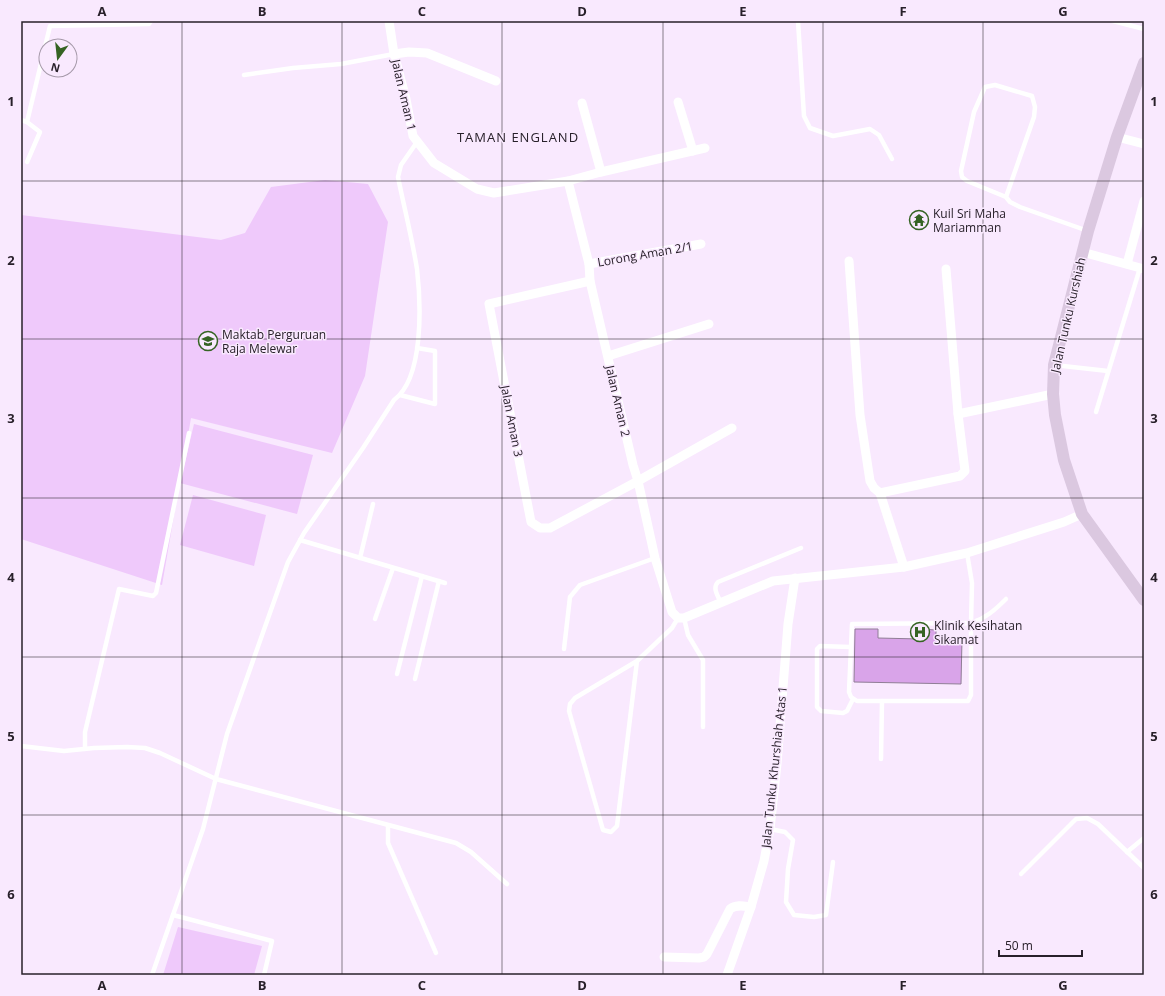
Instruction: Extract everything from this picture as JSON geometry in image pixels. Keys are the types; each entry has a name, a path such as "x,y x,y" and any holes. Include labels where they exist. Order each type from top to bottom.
{"main road":[{"name":"Jalan Tunku Kurshiah","path":"1144,63 1117,137 1082,252 1054,366 1053,394 1055,415 1064,460 1082,514 1144,600"}],"street":[{"name":"Jalan Aman 1","path":"389,21 394,54 406,99 413,136 434,163 477,189 494,193 568,181 705,148"},
{"path":"394,54 409,52 427,53 496,81"},
{"path":"678,102 693,151"},
{"path":"582,103 602,172"},
{"path":"1117,137 1144,144"},
{"name":"Jalan Aman 2","path":"568,181 589,264 590,281 655,558 672,612 681,618"},
{"path":"1127,264 1144,202"},
{"name":"Lorong Aman 2/1","path":"589,264 701,244"},
{"path":"1082,252 1142,268"},
{"path":"849,261 860,415 870,481 874,488 880,493 904,567"},
{"path":"880,493 960,476 965,471 958,414 946,269"},
{"name":"Jalan Aman 3","path":"590,281 489,304 531,522 540,528 550,528 638,481"},
{"path":"608,356 709,324"},
{"path":"958,414 1053,394"},
{"path":"638,481 732,428"},
{"path":"681,618 773,581 904,567 967,553 1064,522 1082,514"},
{"name":"Jalan Tunku Khurshiah Atas 1","path":"727,975 751,907 764,861 770,829 777,764 788,624 795,578"},
{"path":"664,957 704,957 707,954 730,909 738,906 751,907"}],"lane":[{"path":"27,122 50,26 148,24 151,21"},
{"path":"798,21 804,116 810,128 832,136 870,129 879,134 892,159"},
{"path":"1113,21 1144,28"},
{"path":"244,75 293,68 341,64 394,54"},
{"path":"1006,197 1034,117 1035,107 1032,96 995,84 985,87 974,112 961,171 962,177 967,181 1006,197 1010,202 1020,207 1088,231"},
{"path":"21,120 27,122 40,132 28,162"},
{"path":"152,975 203,829 227,734 288,562 300,540 394,400 400,395 410,379 416,361 419,306 416,269 398,176 401,165 418,142"},
{"path":"1096,412 1142,268"},
{"path":"400,395 435,404 435,351 417,348"},
{"path":"1054,366 1108,371"},
{"path":"85,749 85,732 118,589 153,596 156,593 189,433"},
{"path":"360,558 373,504"},
{"path":"300,540 445,583"},
{"path":"721,603 715,588 715,584 801,548"},
{"path":"853,699 882,701 968,701 971,695 972,583 967,553"},
{"path":"564,649 570,597 580,585 655,558"},
{"path":"375,619 393,568"},
{"path":"397,674 422,576"},
{"path":"415,679 439,581"},
{"path":"853,699 848,692 852,624 971,623 982,620 993,613 1006,599"},
{"path":"637,661 617,826 611,832 603,830 569,710 570,704 575,698 637,661 681,618 688,635 700,652 703,660 703,727"},
{"path":"850,646 820,646 817,649 816,707 821,711 843,713 847,711 853,699"},
{"path":"881,759 882,701"},
{"path":"21,746 64,751 127,747 145,748 160,752 216,779 456,844 471,852 506,884"},
{"path":"1021,874 1076,819 1087,818 1098,824 1144,868"},
{"path":"388,826 388,843 436,952"},
{"path":"770,829 785,832 793,840 788,869 786,902 794,915 814,918 826,915 833,862"},
{"path":"1127,852 1144,838"},
{"path":"173,915 272,941 264,975"}],"shaded area":[{"path":"325,180 368,184 388,222 365,376 332,453 191,418 162,585 21,539 21,215 221,240 245,233 271,187"},
{"path":"194,424 313,455 297,514 180,483"},
{"path":"193,495 266,515 254,566 180,545"},
{"path":"178,927 262,946 254,975 163,975"}],"building":[{"path":"855,629 878,629 878,638 920,639 921,629 936,630 936,639 962,639 961,684 854,682"}],"place":[{"name":"Kuil Sri Maha Mariamman","path":"919,220"},
{"name":"Maktab Perguruan Raja Melewar","path":"208,341"},
{"name":"Klinik Kesihatan Sikamat","path":"920,632"}],"district":[{"name":"TAMAN ENGLAND","path":"518,137"}]}
